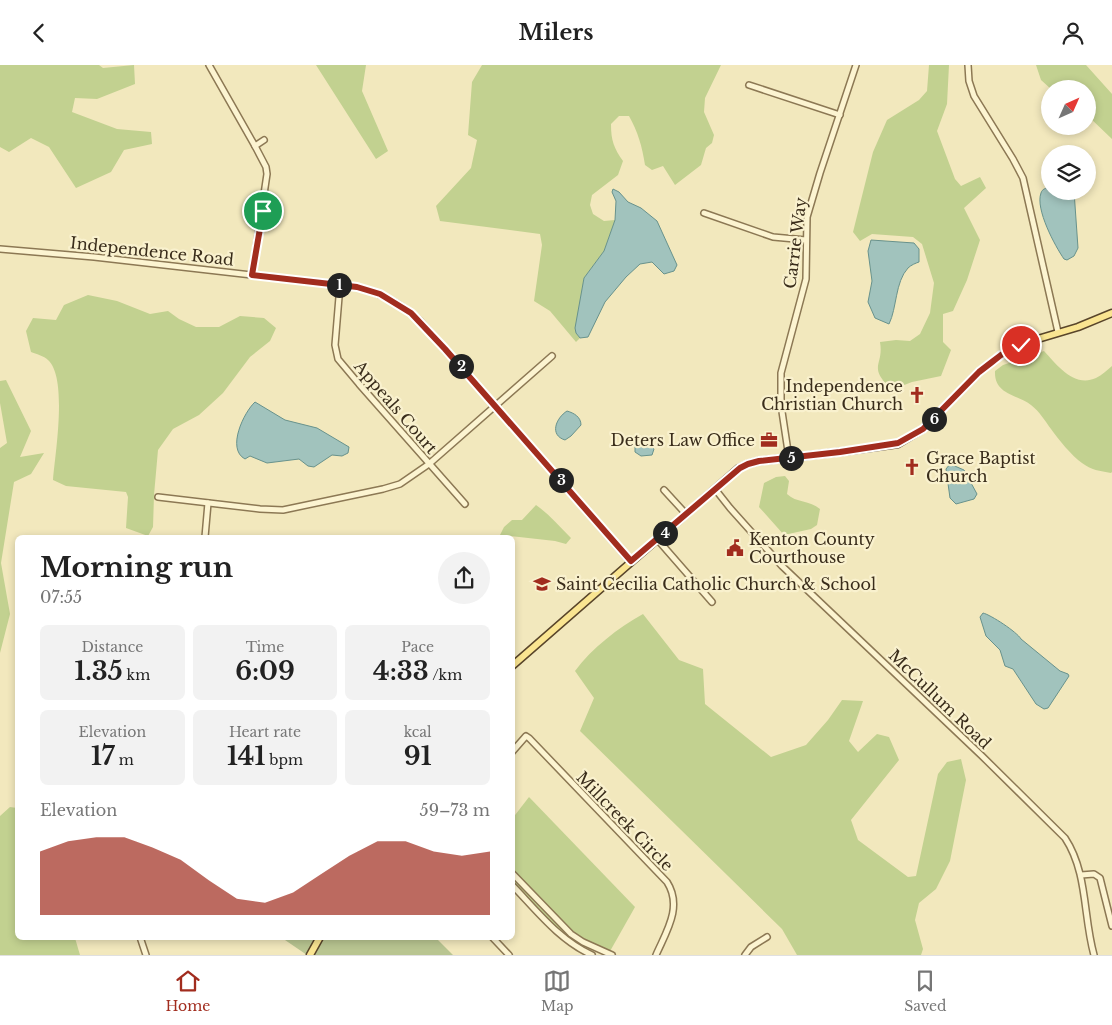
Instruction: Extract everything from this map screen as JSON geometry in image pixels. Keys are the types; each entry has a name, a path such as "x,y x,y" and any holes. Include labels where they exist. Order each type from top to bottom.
{"main road":[{"path":"515,663 732,474 748,464 898,443 923,429 979,372 1001,355 1021,345 1078,327 1112,313"},
{"path":"310,955 318,940"}],"street":[{"path":"209,65 255,146 268,174 252,275"},
{"name":"Carrie Way","path":"789,458 781,405 781,373 806,279 806,240 810,205 856,65"},
{"path":"968,65 969,81 974,96 1023,178 1058,332"},
{"path":"748,85 840,115"},
{"path":"255,146 264,140"},
{"path":"704,213 773,237 806,240"},
{"name":"Independence Road","path":"0,249 94,257 357,287 380,294 404,307 428,330 631,561"},
{"name":"Appeals Court","path":"340,285 335,345 338,359 465,504"},
{"path":"158,497 283,510 383,489 409,478 429,464 552,356"},
{"name":"McCullum Road","path":"715,489 782,566 1059,830 1074,853 1081,875 1094,955"},
{"path":"664,490 686,514"},
{"path":"205,535 208,503"},
{"path":"657,539 712,602"},
{"name":"Millcreek Circle","path":"515,748 526,735 667,882 674,895 674,913 656,955"},
{"path":"1081,875 1094,874 1100,879 1112,926"},
{"path":"515,876 571,934 583,942 612,955"},
{"path":"515,888 560,935 577,949 592,955"},
{"path":"745,955 751,947 767,937"},
{"path":"141,940 146,955"},
{"path":"495,940 509,955"}],"green space":[{"path":"0,65 99,65 103,68 134,65 135,84 97,99 75,98 72,112 117,129 151,132 152,144 124,150 111,172 76,188 49,147 31,138 9,152 0,147"},
{"path":"316,65 366,65 362,91 388,151 376,159"},
{"path":"482,65 721,65 705,98 704,112 714,135 712,143 706,148 701,165 675,185 663,166 652,170 645,165 639,139 629,116 619,116 611,124 614,144 623,161 618,175 592,195 590,205 593,214 604,221 615,220 604,251 584,278 576,333 580,338 576,342 550,311 534,301 542,245 540,234 440,221 436,206 471,168 477,140 468,135 472,82"},
{"path":"929,65 949,65 947,104 937,131 955,179 961,186 980,177 986,188 964,208 980,240 967,280 953,311 943,314 943,342 951,350 941,376 912,382 899,387 889,387 878,370 881,350 880,342 910,341 920,334 930,313 934,283 922,244 913,237 872,234 860,241 853,232 873,152 887,120 919,100 927,91"},
{"path":"1036,65 1086,65 1112,94 1112,139 1096,124 1096,80 1041,80"},
{"path":"88,295 117,301 150,314 168,311 196,327 219,327 240,316 264,318 276,328 270,341 250,357 223,393 199,415 173,429 158,450 153,527 149,535 126,528 128,497 126,492 66,486 53,480 59,417 58,383 54,369 48,360 31,352 26,331 33,318 56,320 64,305"},
{"path":"1044,351 1073,378 1080,380 1096,378 1112,366 1111,473 1092,469 1082,463 1065,447 1034,408 1025,401 1007,393 998,385 995,371 1003,365"},
{"path":"6,380 31,431 20,457 44,453 31,474 14,482 1,563 10,614 0,653 0,448 7,443 0,403 0,381"},
{"path":"785,476 789,481 787,494 820,509 817,525 811,529 784,535 759,507 764,483 776,477"},
{"path":"536,505 550,516 571,538 566,544 515,537 515,535 500,535 504,527 512,520 522,520"},
{"path":"643,614 679,660 703,669 705,704 771,757 806,745 828,720 842,700 863,701 849,741 858,752 877,734 889,737 899,760 851,820 858,840 908,877 916,876 938,774 947,762 961,759 966,780 950,861 936,889 919,903 915,920 923,949 921,955 797,955 782,929 580,731 594,698 575,671 589,654 606,639"},
{"path":"529,797 635,907 609,953 571,934 515,875 515,815"},
{"path":"10,807 15,808 15,940 76,940 80,955 0,955 0,816"},
{"path":"515,879 585,945 585,948 583,949 561,933 515,884"},
{"path":"285,940 438,940 453,955 307,955"}],"water":[{"path":"613,189 619,192 628,202 641,208 657,221 677,265 674,271 664,274 652,262 640,264 605,302 588,337 580,338 575,328 584,278 604,251 615,220 616,201 612,192"},
{"path":"1041,196 1041,200 1075,200 1078,248 1074,256 1067,260 1064,259 1051,237 1043,217 1040,200"},
{"path":"871,240 914,243 919,249 919,262 908,268 901,280 889,324 875,318 868,302 872,281 868,251"},
{"path":"255,402 285,420 317,428 349,447 348,453 342,456 332,455 314,467 308,466 299,459 267,463 250,456 245,459 237,447 237,439 242,422"},
{"path":"567,411 577,416 581,425 565,440 557,434 556,426 557,422"},
{"path":"642,436 654,449 652,455 641,456 635,452 635,443"},
{"path":"950,464 964,470 977,494 974,499 956,504 950,498 946,469"},
{"path":"983,613 1009,628 1060,671 1068,674 1069,676 1048,708 1044,709 1036,704 1013,669 1005,666 1000,650 986,636 980,617"}],"place":[{"name":"Independence Christian Church","path":"917,395"},
{"name":"Deters Law Office","path":"769,440"},
{"name":"Grace Baptist Church","path":"912,467"},
{"name":"Kenton County Courthouse","path":"735,548"},
{"name":"Saint Cecilia Catholic Church & School","path":"542,584"}],"route":[{"path":"263,211 252,275 357,287 380,294 404,307 420,321 631,561 740,468 759,461 889,446 912,437 935,418 979,372 1001,355 1021,345"}]}
